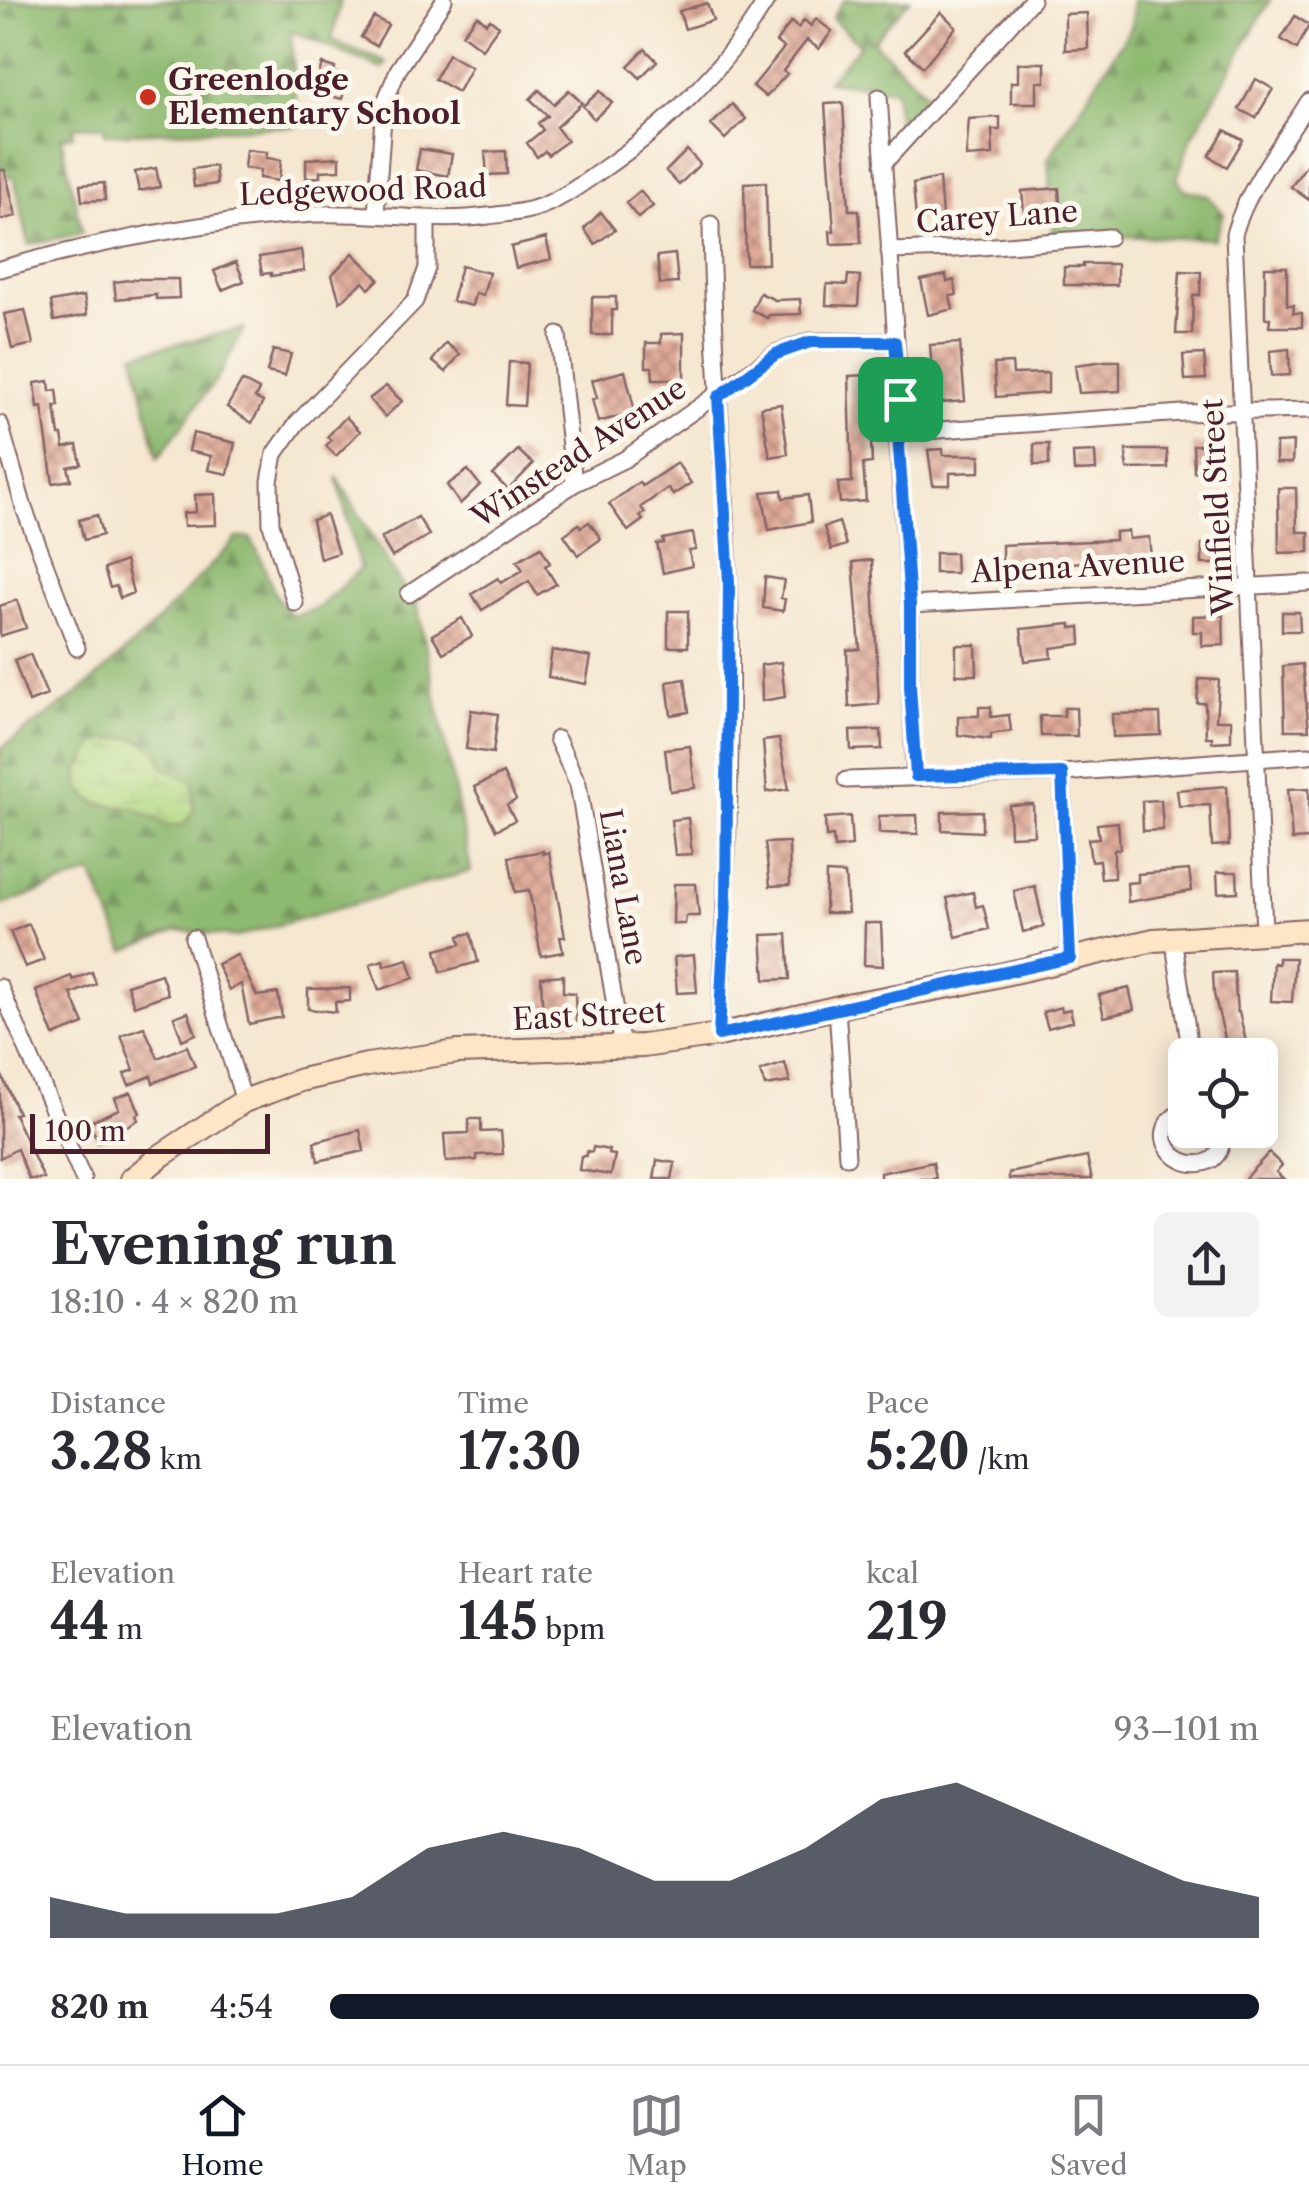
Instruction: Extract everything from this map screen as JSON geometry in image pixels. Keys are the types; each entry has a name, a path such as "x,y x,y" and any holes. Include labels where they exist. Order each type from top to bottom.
{"main road":[{"name":"East Street","path":"132,1179 244,1102 301,1080 367,1065 457,1052 622,1048 719,1035 1173,937 1309,930"}],"street":[{"path":"376,214 384,104 398,70 444,0"},
{"path":"883,164 1032,0"},
{"name":"Ledgewood Road","path":"0,269 196,226 314,214 376,214 427,220 534,208 575,189 669,120 732,55 765,1"},
{"path":"878,97 900,399 898,433 916,776"},
{"name":"Winfield Street","path":"1264,932 1234,234 1246,202 1309,100"},
{"path":"294,603 271,524 270,481 275,454 296,423 415,300 427,268 427,220"},
{"path":"712,224 729,582 726,900 719,1035"},
{"name":"Carey Lane","path":"889,251 1109,236"},
{"path":"558,335 574,484"},
{"name":"Winstead Avenue","path":"409,594 574,484 625,459 776,354 810,342 895,342"},
{"path":"898,433 1309,410"},
{"path":"0,424 24,508 76,648"},
{"name":"Alpena Avenue","path":"910,605 1309,583"},
{"name":"Liana Lane","path":"557,739 578,784 622,1048"},
{"path":"846,780 1062,773 1309,755"},
{"path":"1062,773 1070,958"},
{"path":"1173,937 1188,1038"},
{"path":"193,938 244,1102"},
{"path":"0,988 82,1179"},
{"path":"837,1008 847,1158"},
{"path":"1168,1126 1164,1135 1168,1153 1183,1165 1193,1167 1211,1162 1221,1148"}],"green space":[{"name":"Greenlodge Elementary School","path":"0,0 341,0 332,40 387,63 382,69 291,31 297,126 105,134 104,126 73,127 73,135 61,137 82,233 29,245 14,177 0,178"},
{"path":"844,0 910,0 873,41 927,95 898,132 895,90 827,81 860,45 832,18"},
{"path":"1132,0 1270,0 1190,141 1177,179 1185,190 1207,195 1224,214 1214,239 1053,234 1048,159 1132,26"},
{"path":"244,328 220,374 158,458 134,354"},
{"path":"337,477 401,585 417,604 471,871 236,937 178,930 125,951 92,873 0,906 0,749 79,693 146,633 237,538 250,538 273,590 293,616 318,608 360,569"},
{"path":"133,738 154,748 163,767 193,782 194,808 185,824 168,826 136,809 96,803 85,795 79,784 79,770 95,744 106,739"}],"building":[{"path":"707,3 713,20 685,29 679,11"},
{"path":"941,12 956,27 923,67 905,51"},
{"path":"1087,13 1088,49 1065,50 1065,14"},
{"path":"477,15 486,23 490,19 499,26 482,49 462,34"},
{"path":"1295,16 1309,25 1297,49 1281,39"},
{"path":"374,17 388,25 376,46 361,37"},
{"path":"816,19 832,31 819,49 807,40 783,71 787,74 766,97 753,86 784,48 776,42 791,22 798,28 804,20 811,26"},
{"path":"645,49 657,61 640,78 628,66"},
{"path":"448,54 471,67 458,92 435,79"},
{"path":"1018,63 1045,63 1045,82 1037,82 1037,103 1011,103 1011,82 1018,82"},
{"path":"322,64 335,68 333,73 348,77 342,99 323,94 327,79 318,77"},
{"path":"1256,79 1273,89 1256,118 1239,109"},
{"path":"539,90 554,104 569,90 582,103 556,127 567,141 548,155 545,151 537,157 527,143 543,130 538,123 548,116 530,99"},
{"path":"600,91 612,103 594,119 583,106"},
{"path":"843,103 849,210 859,210 861,243 831,244 830,231 834,231 825,104"},
{"path":"732,104 746,119 725,139 711,125"},
{"path":"1000,117 1000,130 992,130 993,155 966,157 969,119"},
{"path":"1225,130 1243,140 1227,167 1209,156"},
{"path":"420,149 452,154 448,176 416,170"},
{"path":"246,150 267,152 266,158 281,160 279,181 259,178 260,170 244,168"},
{"path":"687,150 700,164 679,185 666,171"},
{"path":"506,151 507,174 487,175 485,152"},
{"path":"340,157 340,170 320,171 320,177 306,178 306,159"},
{"path":"1309,161 1309,200 1291,187"},
{"path":"215,166 217,184 194,187 192,169"},
{"path":"156,168 160,187 139,191 135,172"},
{"path":"0,170 5,170 16,216 0,220"},
{"path":"939,178 942,217 916,219 913,184"},
{"path":"766,182 768,264 746,264 744,183"},
{"path":"104,183 105,200 82,201 80,185"},
{"path":"1059,188 1060,205 1051,206 1052,212 1024,214 1022,191"},
{"path":"640,191 653,206 638,218 626,203"},
{"path":"601,212 615,230 595,244 584,229"},
{"path":"546,238 551,259 516,268 511,247"},
{"path":"301,250 304,271 262,274 259,257"},
{"path":"353,253 379,279 369,289 363,282 340,302 332,275"},
{"path":"675,254 678,283 660,284 657,256"},
{"path":"236,262 244,281 222,290 214,271"},
{"path":"1117,264 1117,285 1064,285 1064,267"},
{"path":"461,266 489,273 483,295 475,293 472,306 452,301"},
{"path":"1265,267 1287,267 1287,305 1294,305 1293,313 1302,313 1302,327 1269,327 1270,318 1265,318"},
{"path":"1180,271 1201,272 1200,295 1193,295 1192,334 1176,334"},
{"path":"848,275 860,276 858,306 826,305 827,284 847,285"},
{"path":"946,275 947,282 954,280 957,295 950,296 953,309 928,315 921,280"},
{"path":"178,279 179,298 156,299 156,295 116,299 114,282"},
{"path":"760,293 775,300 800,299 801,314 767,318 752,310"},
{"path":"84,296 87,315 54,321 51,302"},
{"path":"592,297 616,297 612,335 592,335"},
{"path":"25,310 33,344 12,349 4,314"},
{"path":"684,333 684,379 653,379 652,367 646,367 646,343 661,343 661,334"},
{"path":"446,343 460,354 446,372 432,361"},
{"path":"960,343 965,401 929,404 927,382 933,382 930,345"},
{"path":"1289,349 1290,375 1271,376 1270,351"},
{"path":"273,350 291,354 285,376 267,372"},
{"path":"1204,354 1206,379 1185,380 1183,355"},
{"path":"1120,361 1120,391 1079,393 1075,365"},
{"path":"509,362 527,363 524,406 506,405"},
{"path":"1012,363 1013,374 1048,373 1048,393 996,397 994,364"},
{"path":"625,371 635,412 598,422 592,380"},
{"path":"868,375 872,463 863,464 866,501 840,503 838,483 852,482 849,376"},
{"path":"49,381 50,391 57,390 59,406 55,406 64,448 77,445 81,464 68,467 71,480 53,483 35,383"},
{"path":"242,381 259,390 255,398 263,402 252,423 227,407"},
{"path":"386,386 402,401 385,417 369,399"},
{"path":"781,404 788,454 770,457 761,407"},
{"path":"346,417 360,431 336,456 326,446 331,440 327,437"},
{"path":"193,433 235,443 228,474 208,470 211,456 189,451"},
{"path":"1293,442 1292,463 1276,463 1276,443"},
{"path":"1034,444 1049,444 1049,465 1034,465"},
{"path":"1193,445 1213,445 1213,472 1194,472"},
{"path":"943,449 943,455 980,455 980,472 950,473 950,485 933,485 928,450"},
{"path":"518,450 533,464 508,490 493,475"},
{"path":"1126,450 1167,450 1168,468 1127,469"},
{"path":"1095,452 1096,470 1074,471 1073,453"},
{"path":"677,463 691,483 673,495 668,488 641,507 645,513 640,516 643,520 628,531 609,504 639,482 642,486"},
{"path":"468,470 480,485 460,504 447,485"},
{"path":"1278,488 1296,488 1297,532 1309,532 1309,552 1279,553"},
{"path":"782,490 783,498 808,495 811,522 769,530 762,492"},
{"path":"215,494 216,525 184,526 183,513 196,512 195,495"},
{"path":"97,515 102,535 84,540 79,520"},
{"path":"326,515 338,553 320,559 312,520"},
{"path":"418,517 429,535 392,557 381,538"},
{"path":"589,522 601,539 578,555 564,535"},
{"path":"839,522 846,545 831,550 824,527"},
{"path":"1128,531 1129,539 1149,537 1151,558 1002,567 1002,545 1115,540 1115,532"},
{"path":"693,533 696,550 689,551 692,566 663,573 657,544 664,543 663,539"},
{"path":"1202,544 1231,544 1231,564 1202,564"},
{"path":"541,547 550,563 545,566 556,584 537,595 529,581 482,610 472,594 498,578 501,583 523,570 517,561"},
{"path":"935,553 955,553 956,573 935,573"},
{"path":"872,560 879,704 849,707 847,650 860,649 853,562"},
{"path":"125,561 133,593 120,598 116,586 110,588 104,569"},
{"path":"765,577 784,580 783,611 763,608"},
{"path":"17,600 26,628 0,636 0,606"},
{"path":"668,611 688,611 688,647 668,647"},
{"path":"1282,612 1299,612 1300,631 1282,631"},
{"path":"1223,615 1224,645 1202,646 1202,632 1193,632 1193,616"},
{"path":"462,618 472,636 443,653 432,635"},
{"path":"1071,624 1071,628 1080,627 1081,644 1051,648 1052,658 1025,661 1021,629"},
{"path":"956,645 976,645 977,675 956,675"},
{"path":"552,650 591,657 586,684 548,677"},
{"path":"30,654 47,695 29,702 14,660"},
{"path":"781,662 785,697 762,701 761,665"},
{"path":"1302,664 1309,730 1285,730 1283,666"},
{"path":"685,679 689,712 671,715 667,682"},
{"path":"1199,679 1219,680 1216,720 1231,720 1231,741 1212,742 1212,737 1206,737 1205,703 1197,703"},
{"path":"979,707 991,707 991,717 1009,715 1011,731 991,734 991,739 958,735 958,716 979,716"},
{"path":"1064,708 1076,708 1077,736 1041,736 1040,716 1064,716"},
{"path":"471,710 498,714 493,753 466,749"},
{"path":"1160,713 1161,735 1113,737 1112,714"},
{"path":"881,730 882,749 851,750 850,731"},
{"path":"779,739 789,789 767,792 763,741"},
{"path":"690,746 695,788 670,791 665,749"},
{"path":"503,773 516,800 507,805 515,820 496,830 474,787"},
{"path":"1227,786 1229,845 1212,846 1210,805 1179,806 1177,790"},
{"path":"1309,788 1309,839 1292,840 1288,789"},
{"path":"1161,800 1163,830 1143,831 1142,801"},
{"path":"1033,804 1034,835 1010,836 1009,805"},
{"path":"982,811 982,832 942,830 942,812"},
{"path":"917,815 918,834 879,833 879,816"},
{"path":"850,816 852,846 834,848 833,836 826,837 825,818"},
{"path":"688,818 692,854 675,855 671,820"},
{"path":"1118,822 1120,849 1114,850 1114,878 1101,879 1099,860 1091,861 1088,839 1099,838 1097,824"},
{"path":"789,842 790,885 770,886 765,843"},
{"path":"549,852 565,937 560,937 563,952 541,956 529,890 515,892 509,857"},
{"path":"1189,870 1192,891 1128,902 1127,883 1138,882 1138,874"},
{"path":"1217,872 1237,872 1238,892 1218,893"},
{"path":"826,873 845,874 848,913 825,913"},
{"path":"674,884 696,884 699,916 686,916 685,924 673,924"},
{"path":"1035,886 1044,927 1023,932 1014,891"},
{"path":"973,892 976,907 983,905 989,929 956,937 947,898"},
{"path":"865,923 881,923 883,966 864,965"},
{"path":"29,924 44,960 25,967 10,932"},
{"path":"471,933 478,962 441,972 436,950 461,944 459,936"},
{"path":"787,934 790,979 765,980 762,935"},
{"path":"237,955 257,996 278,993 282,1017 249,1024 241,984 229,990 217,964"},
{"path":"694,955 697,992 677,993 674,957"},
{"path":"1278,958 1295,958 1292,1002 1271,1001 1273,963 1278,964"},
{"path":"408,959 414,978 379,990 370,964 383,960 384,966"},
{"path":"92,972 96,984 71,994 84,1024 54,1036 36,991"},
{"path":"1234,972 1237,1012 1245,1038 1225,1038 1213,973"},
{"path":"161,974 168,994 134,1006 127,985"},
{"path":"563,975 563,992 575,993 576,1022 543,1023 541,977"},
{"path":"350,988 350,1001 335,1002 336,1012 308,1009 308,989"},
{"path":"1129,988 1134,1010 1104,1017 1099,995"},
{"path":"1061,1007 1062,1011 1070,1009 1073,1021 1048,1028 1043,1012"},
{"path":"188,1012 196,1034 182,1040 174,1017"},
{"path":"144,1027 158,1058 187,1046 195,1066 153,1083 151,1076 129,1085 124,1074 134,1070 121,1035"},
{"path":"785,1063 790,1082 765,1086 760,1071"},
{"path":"0,1071 18,1113 14,1114 44,1179 29,1179 17,1149 0,1158"},
{"path":"131,1092 140,1113 136,1115 138,1120 98,1141 89,1122 119,1109 115,1098"},
{"path":"469,1119 481,1119 481,1132 501,1131 503,1154 446,1162 444,1134 469,1133"},
{"path":"360,1130 364,1151 318,1161 314,1142"},
{"path":"593,1147 615,1155 611,1175 579,1170 581,1156 592,1152"},
{"path":"1269,1153 1282,1165 1276,1172 1284,1179 1244,1179"},
{"path":"1087,1157 1092,1179 1009,1179 1009,1173"},
{"path":"657,1160 675,1163 672,1179 654,1179"},
{"path":"933,1162 936,1179 880,1179 880,1173"}],"place":[{"name":"Greenlodge Elementary School","path":"148,97"}],"route":[{"path":"810,342 895,342 900,399 898,433 916,776 1062,773 1070,958 719,1035 726,900 729,582 718,397 776,354 810,342"}]}
